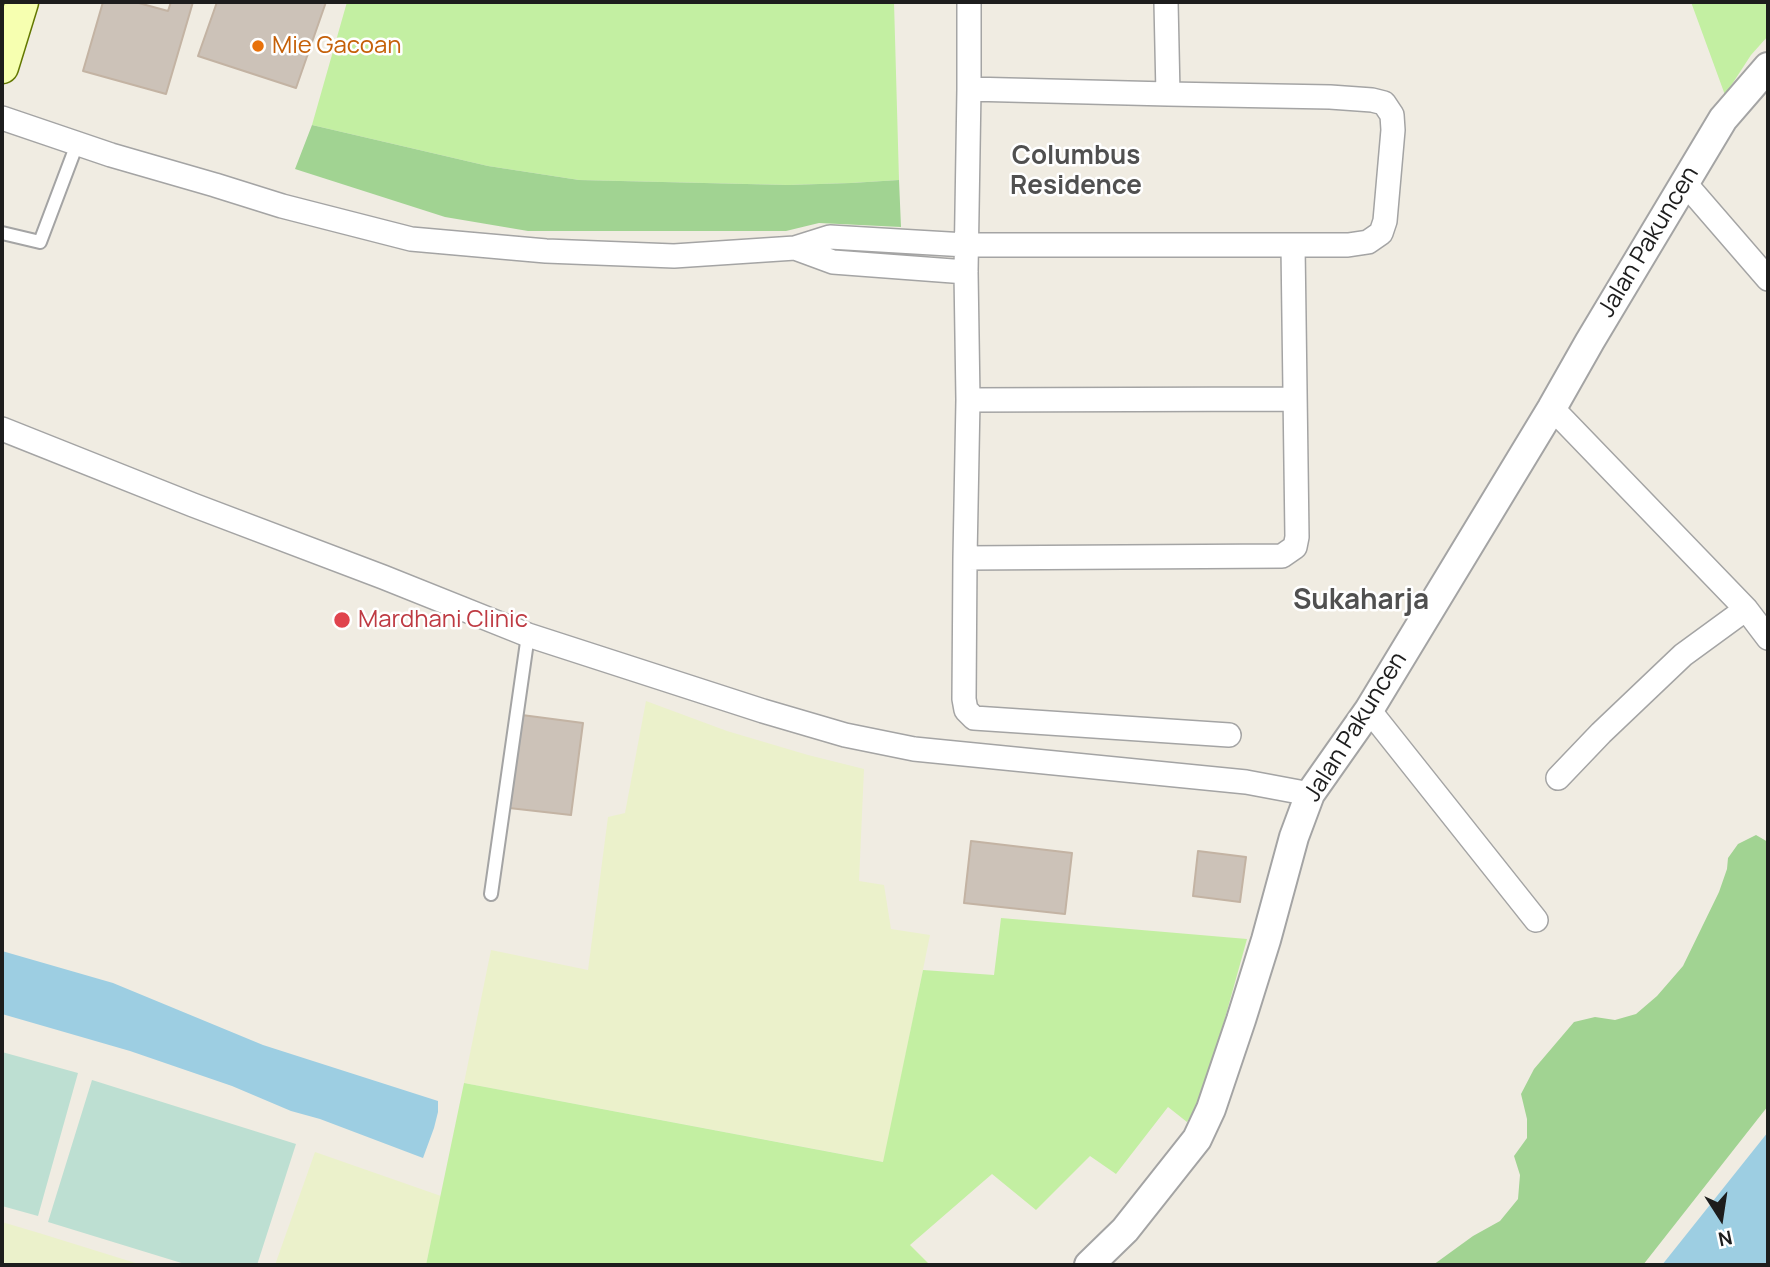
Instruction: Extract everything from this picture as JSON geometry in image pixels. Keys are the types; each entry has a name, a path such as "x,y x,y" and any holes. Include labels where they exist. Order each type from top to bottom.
{"main road":[{"path":"2,67 22,2"}],"street":[{"path":"969,2 964,699 967,710 974,718 1229,735"},
{"path":"1166,2 1168,94"},
{"name":"Jalan Pakuncen","path":"1089,1265 1125,1230 1197,1139 1212,1109 1266,940 1294,836 1311,794 1369,710 1723,120 1768,67"},
{"path":"2,118 77,144 282,206 411,239 546,251 674,256 795,248 830,237 966,245 1348,246 1368,242 1381,233 1385,220 1393,130 1392,115 1384,103 1330,97 969,89"},
{"path":"1684,183 1768,279"},
{"path":"965,558 1282,556 1294,547 1297,537 1293,246"},
{"path":"795,248 833,261 966,272"},
{"path":"968,400 1294,400"},
{"path":"1552,408 1746,609 1768,638"},
{"path":"2,429 528,635 845,735 902,747 1245,782 1311,794"},
{"path":"1558,778 1683,655 1746,609"},
{"path":"1369,710 1536,920"}],"lane":[{"path":"2,233 40,242 77,144"},
{"path":"491,894 528,635"}],"green space":[{"path":"347,2 894,2 899,180 788,185 579,180 488,166 312,125"},
{"path":"1691,2 1768,2 1768,36 1751,55 1725,95"},
{"path":"312,125 488,166 579,180 788,185 899,180 901,227 819,223 786,231 528,231 445,217 295,169"},
{"path":"646,701 727,731 864,769 859,881 884,885 891,929 930,935 884,1162 464,1083 491,950 588,970 608,817 625,813"},
{"path":"1756,835 1768,842 1768,1106 1643,1265 1433,1265 1473,1236 1500,1221 1518,1199 1520,1175 1514,1156 1527,1138 1527,1119 1521,1094 1534,1069 1574,1022 1595,1017 1615,1020 1636,1014 1657,996 1683,966 1719,892 1728,858 1738,844"},
{"path":"1001,918 1247,939 1209,1076 1196,1109 1187,1122 1168,1107 1116,1174 1090,1156 1036,1210 992,1174 910,1245 930,1265 426,1265 464,1083 883,1162 923,970 994,975"},
{"path":"2,1052 78,1073 38,1216 2,1206"},
{"path":"92,1080 296,1144 257,1265 188,1265 48,1222"},
{"path":"315,1152 441,1196 426,1265 275,1265"},
{"path":"2,1222 39,1233 142,1265 2,1265"}],"water":[{"path":"2,951 113,983 263,1045 438,1101 434,1128 423,1158 320,1119 291,1111 232,1086 130,1051 2,1014"},
{"path":"1768,1132 1768,1265 1662,1265"}],"building":[{"path":"103,2 135,2 168,11 171,2 193,2 166,94 83,71"},
{"path":"217,2 326,2 296,88 198,56"},
{"path":"522,715 583,723 571,815 509,808"},
{"path":"971,841 1072,853 1065,914 964,903"},
{"path":"1198,851 1246,857 1240,902 1193,896"}],"place":[{"name":"Mie Gacoan","path":"258,46"},
{"name":"Mardhani Clinic","path":"342,620"}],"district":[{"name":"Columbus Residence","path":"1076,172"},
{"name":"Sukaharja","path":"1361,601"}]}
